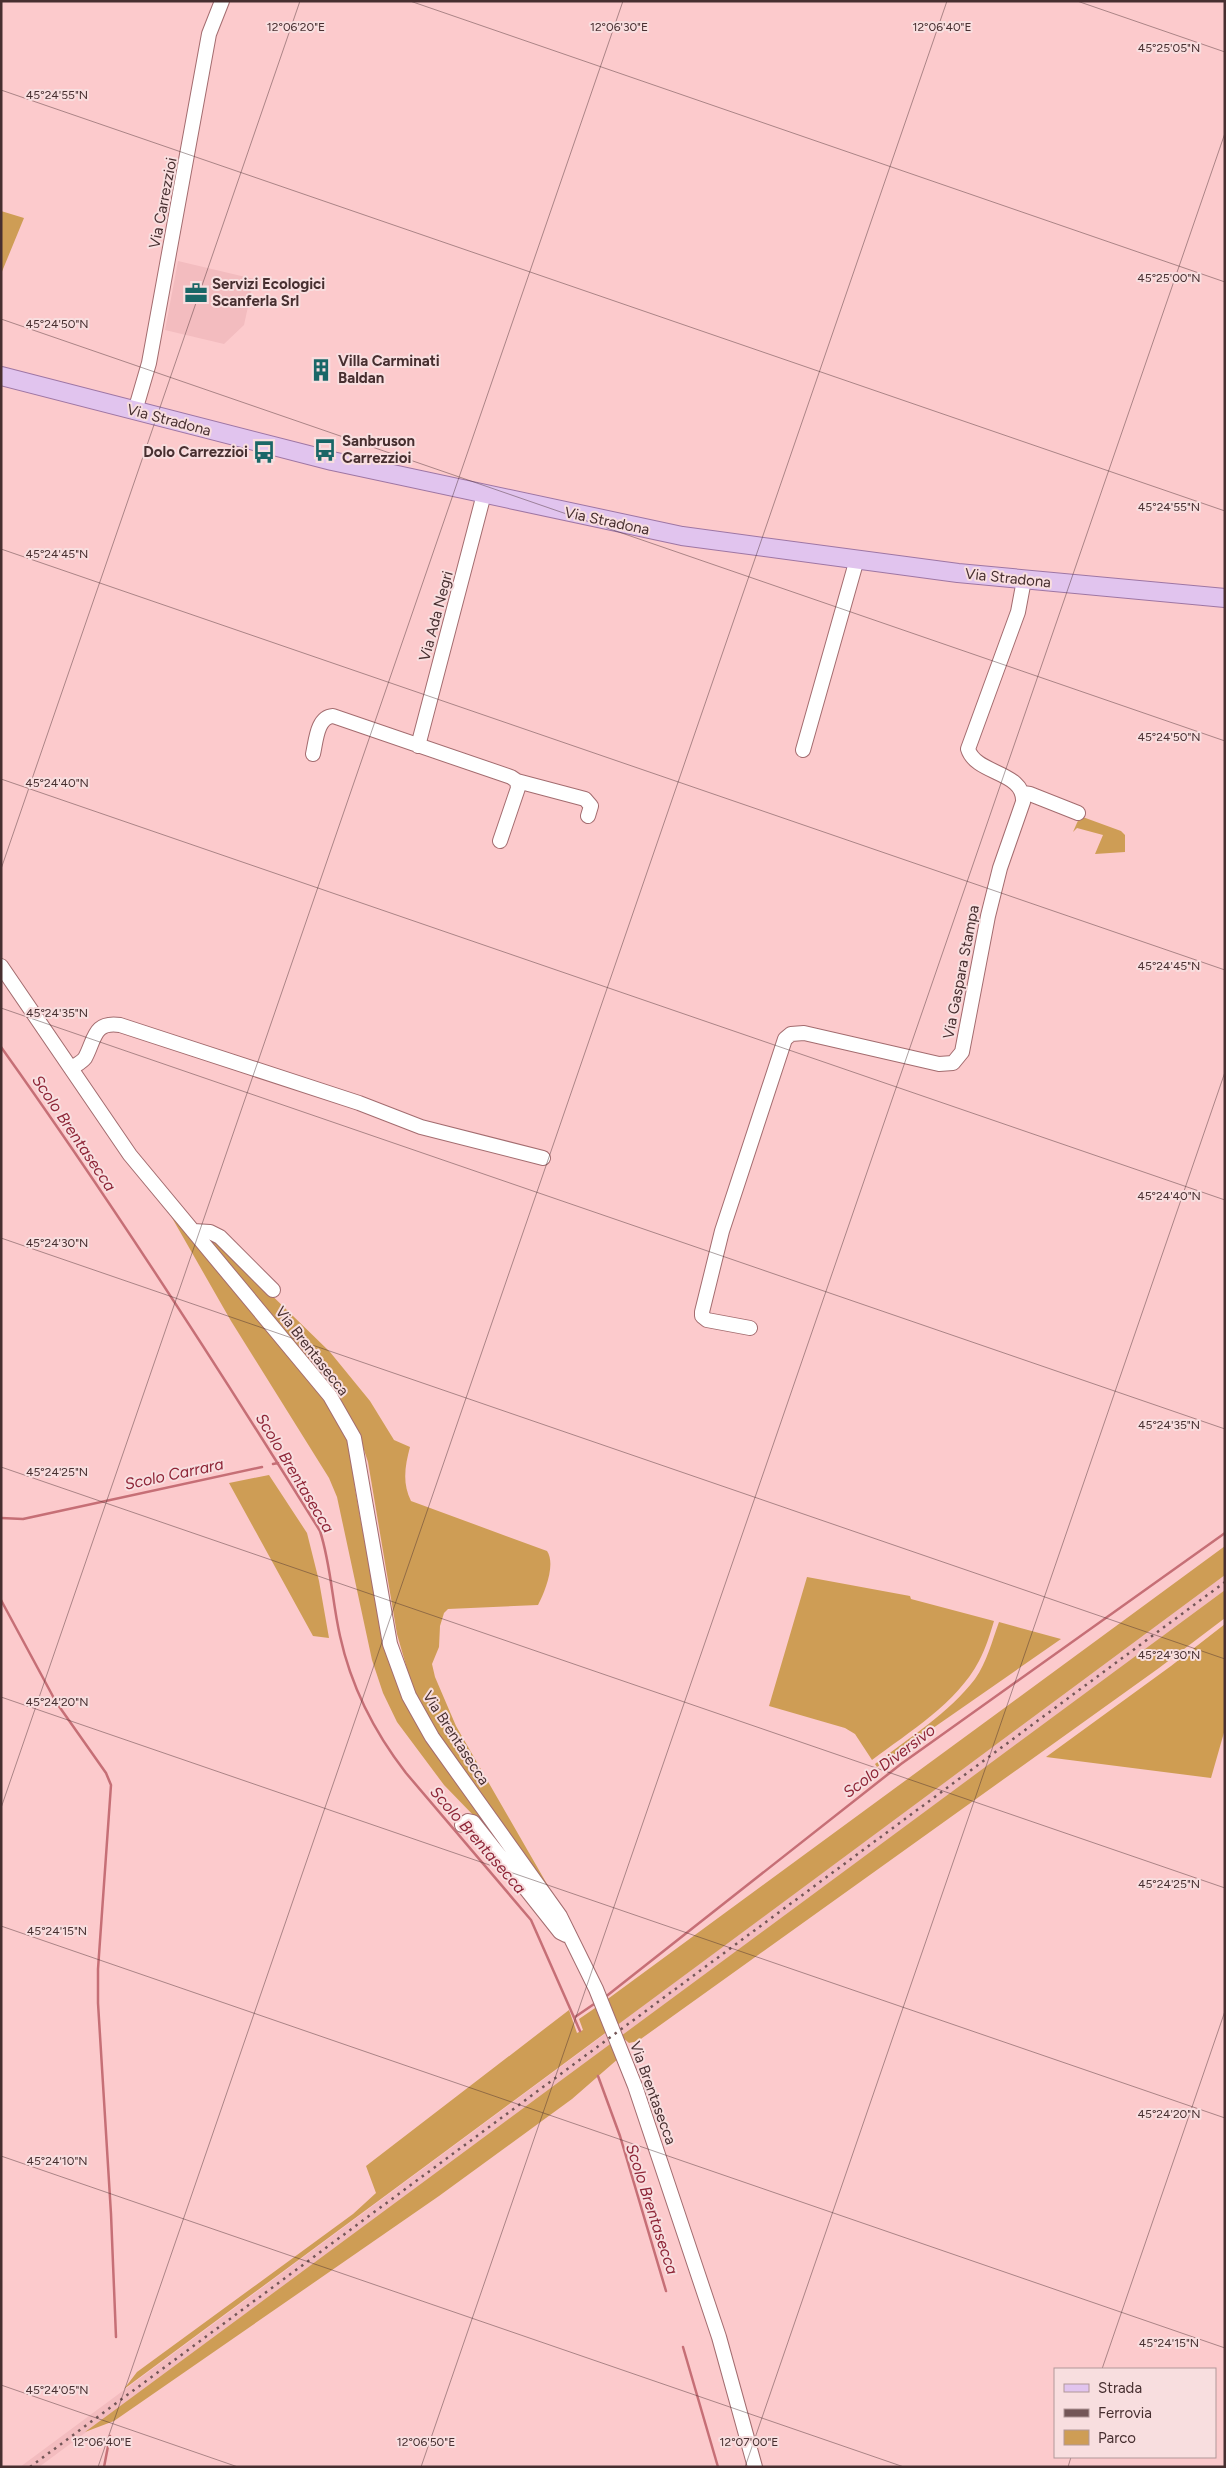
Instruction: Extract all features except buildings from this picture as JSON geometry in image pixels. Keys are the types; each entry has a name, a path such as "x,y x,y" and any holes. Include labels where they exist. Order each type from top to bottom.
{"main road":[{"name":"Via Stradona","path":"1,376 303,454 690,537 1024,580 1225,598"}],"street":[{"name":"Via Carrezzioi","path":"135,410 149,363 209,36 222,1"},
{"name":"Via Ada Negri","path":"418,746 484,494"},
{"path":"803,750 857,560"},
{"path":"1024,580 1018,612 968,749 975,760 1017,784 1023,793 1078,813"},
{"path":"313,754 322,721 327,717 333,716 511,777 517,781 585,799 591,806 588,816"},
{"path":"500,841 518,788 517,781"},
{"name":"Via Gaspara Stampa","path":"750,1328 707,1320 702,1316 703,1303 716,1262 722,1230 781,1046 791,1034 804,1033 939,1064 947,1065 958,1060 964,1042 988,916 1000,868 1022,802 1023,793"},
{"name":"Via Brentasecca","path":"1,966 130,1155 300,1359 345,1420 354,1438 390,1644 418,1714 560,1916 596,1988 635,2086 719,2336 755,2467"},
{"path":"72,1068 85,1057 98,1031 104,1026 120,1025 359,1104 421,1127 543,1158"},
{"path":"193,1231 210,1232 220,1237 273,1290"},
{"path":"462,1825 468,1821 472,1822 560,1932 571,1937"}],"shaded area":[{"path":"178,261 254,279 244,325 224,344 165,330"},
{"path":"1225,1575 1225,1590 39,2467 20,2467"},
{"path":"1225,1624 1225,1729 1211,1778 1046,1757 1171,1666"}],"green space":[{"path":"1,211 24,218 1,274"},
{"path":"1080,816 1121,831 1125,835 1125,852 1095,854 1103,835 1077,828 1073,832"},
{"path":"167,1209 329,1403 350,1437 355,1489 384,1648 397,1674 541,1897 475,1817 444,1785 397,1722 383,1693 372,1660 337,1497 329,1478 231,1321"},
{"path":"206,1236 217,1242 330,1352 370,1401 394,1440 410,1447 405,1481 411,1501 547,1551 550,1570 544,1593 538,1605 448,1609 444,1613 440,1626 439,1647 432,1664 435,1677 456,1726 555,1898 439,1738 414,1693 397,1634 368,1462 360,1438"},
{"path":"269,1475 307,1533 319,1581 329,1638 313,1636 229,1483"},
{"path":"1225,1546 1225,1575 616,2026 605,2001"},
{"path":"807,1577 910,1596 911,1599 994,1621 979,1661 970,1676 958,1690 931,1716 872,1760 855,1734 845,1728 769,1706"},
{"path":"1225,1590 1225,1618 1159,1668 638,2041 629,2043 621,2036"},
{"path":"999,1622 1061,1639 877,1767 875,1764 928,1725 965,1691 983,1666"},
{"path":"598,2006 608,2031 124,2389 137,2372 353,2214 376,2193 366,2166 569,2010 577,2033 583,2030 579,2019"},
{"path":"613,2042 619,2058 572,2099 439,2196 114,2421 85,2432"}],"waterway":[{"name":"Scolo Brentasecca","path":"1,1047 165,1287 320,1531 327,1557 337,1623 345,1655 358,1691 374,1725 406,1773 531,1920 580,2031"},
{"name":"Scolo Brentasecca","path":"273,1464 278,1463"},
{"name":"Scolo Carrara","path":"1,1518 23,1519 262,1467"},
{"name":"Scolo Diversivo","path":"604,1998 901,1764 1225,1533"},
{"path":"1,1600 56,1702 106,1773 111,1785 98,1969 98,2003 111,2214 116,2337"},
{"name":"Scolo Diversivo","path":"575,2017 597,2002"},
{"name":"Scolo Brentasecca","path":"598,2076 620,2136 666,2291"},
{"name":"Scolo Brentasecca","path":"683,2347 718,2467"},
{"path":"104,2467 110,2436"}],"railway":[{"path":"30,2467 1225,1582"}],"place":[{"name":"Servizi Ecologici Scanferla Srl","path":"196,293"},
{"name":"Villa Carminati Baldan","path":"321,370"},
{"name":"Sanbruson Carrezzioi","path":"325,450"},
{"name":"Dolo Carrezzioi","path":"264,452"}]}
